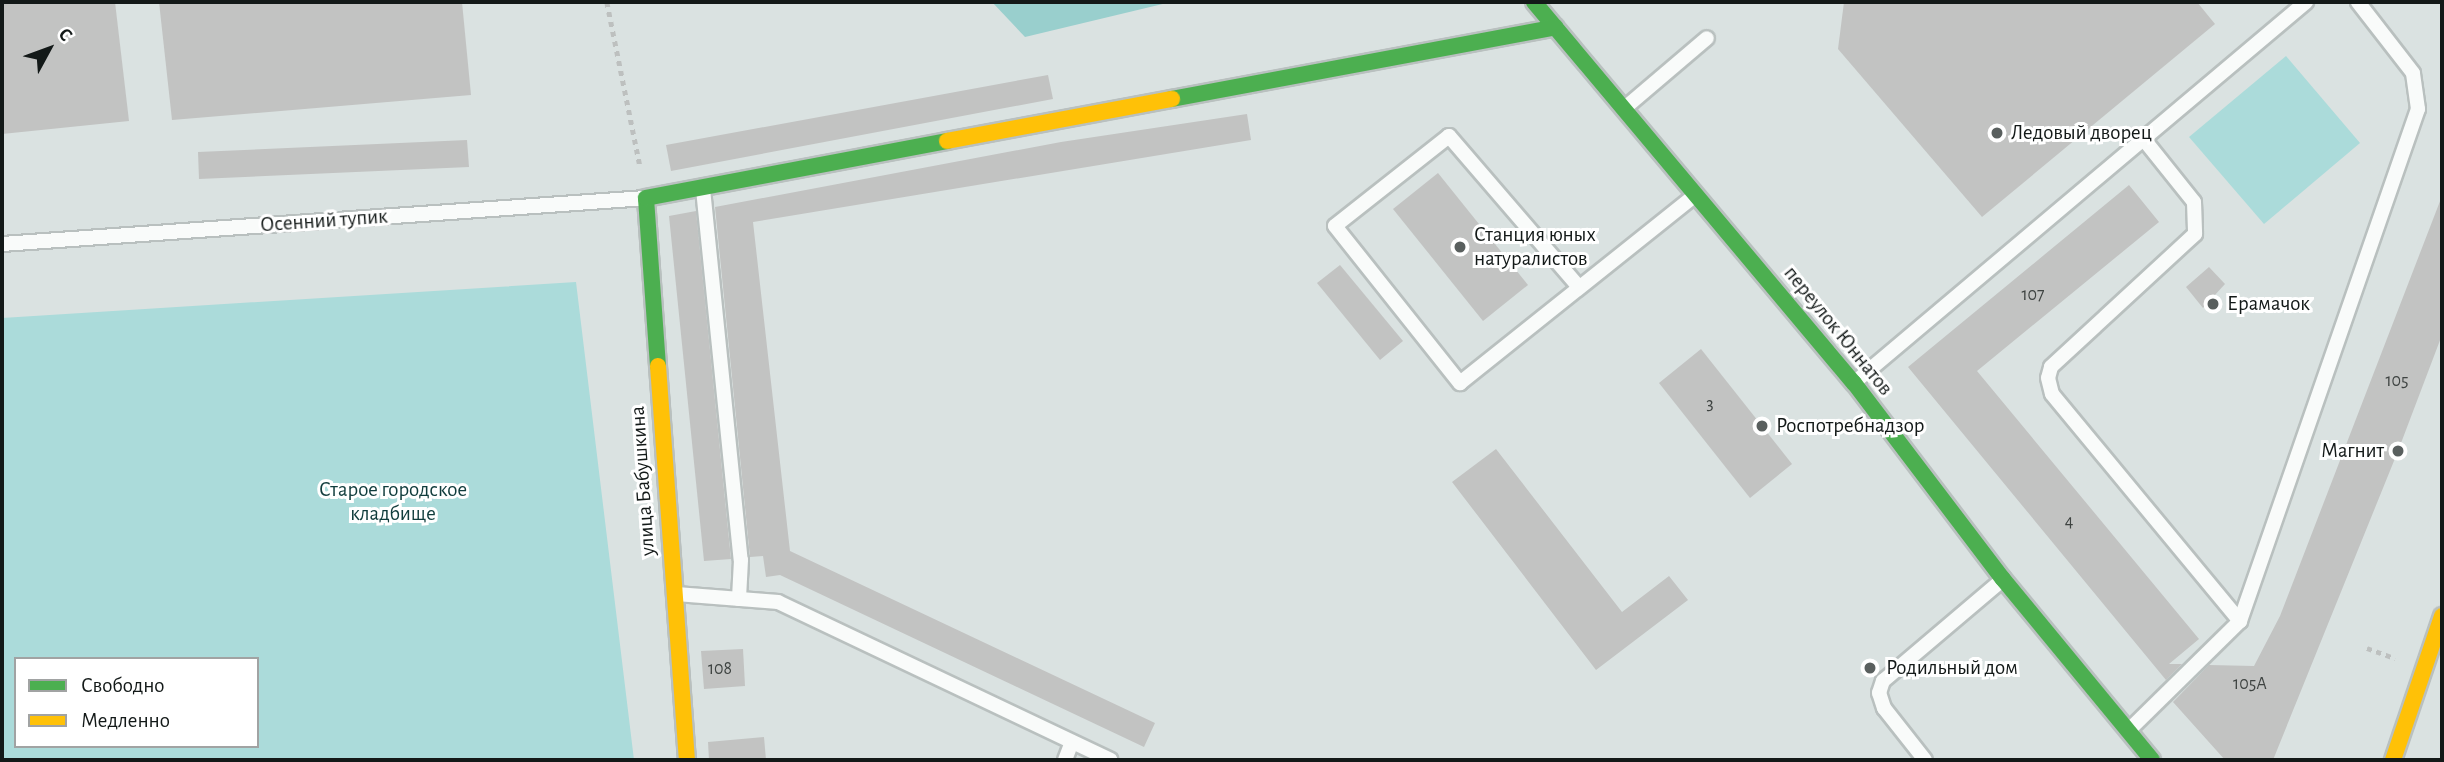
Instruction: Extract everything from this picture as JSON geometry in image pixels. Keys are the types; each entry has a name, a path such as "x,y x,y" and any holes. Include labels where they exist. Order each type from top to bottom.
{"street":[{"name":"переулок Юннатов","path":"1534,2 1626,107 1854,383 2003,579 2152,760"},
{"path":"646,198 1555,27"},
{"name":"улица Бабушкина","path":"646,198 672,594 687,760"},
{"path":"2393,760 2442,616"}],"lane":[{"path":"1854,383 2142,137 2306,2"},
{"path":"2128,731 2240,621 2418,109 2413,73 2358,2"},
{"path":"1626,107 1707,38"},
{"path":"1577,286 1448,136 1335,226 1460,383 1577,286 1698,193"},
{"path":"2142,137 2194,202 2195,234 2051,367 2048,378 2052,394 2240,621"},
{"path":"703,188 741,559 739,599"},
{"name":"Осенний тупик","path":"2,244 646,198"},
{"path":"1918,758 1884,708 1879,693 1883,681 2003,579"},
{"path":"672,594 778,602 1110,760"},
{"path":"1065,760 1072,742"}],"path":[{"path":"607,2 646,198"}],"green space":[{"path":"2286,56 2360,143 2264,224 2189,137"},
{"name":"Старое городское кладбище","path":"576,282 634,760 2,760 2,318"}],"shaded area":[{"path":"992,2 1171,2 1025,37"}],"building":[{"path":"2,2 115,2 129,121 2,134"},
{"path":"159,2 462,2 471,95 172,120"},
{"name":"Ледовый дворец","path":"1844,2 2197,2 2215,24 1982,217 1838,49"},
{"path":"1048,75 1053,99 671,171 666,145"},
{"path":"1247,114 1251,140 753,222 790,551 1155,723 1144,747 780,575 766,577 763,556 750,557 715,207 1061,142"},
{"path":"467,140 469,167 199,179 198,152"},
{"name":"Станция юных натуралистов","path":"1438,173 1528,285 1483,321 1393,209"},
{"path":"2129,185 2159,222 1977,371 2199,639 2169,664 2182,664 2166,680 1908,367"},
{"path":"2442,196 2442,335 2398,451 2273,760 2225,760 2173,702 2209,665 2254,666 2280,616"},
{"path":"696,211 731,559 704,561 669,216"},
{"path":"1340,265 1403,341 1380,360 1317,283"},
{"path":"2209,267 2225,284 2203,308 2186,287"},
{"path":"1701,349 1792,464 1750,498 1659,383"},
{"path":"1496,449 1622,612 1669,576 1688,600 1596,670 1452,482"},
{"path":"743,649 745,686 704,689 701,651"},
{"path":"764,737 766,760 709,760 708,742"}],"traffic: fast":[{"path":"1534,2 1854,383 2003,579 2152,760"},
{"path":"1172,99 1555,27"},
{"path":"658,366 646,198 947,141"}],"traffic: slow":[{"path":"947,141 1172,99"},
{"path":"658,366 687,760"},
{"path":"2393,760 2442,616"}],"place":[{"name":"Ледовый дворец","path":"1997,133"},
{"name":"Станция юных натуралистов","path":"1460,247"},
{"name":"Ерамачок","path":"2213,304"},
{"name":"Роспотребнадзор","path":"1762,426"},
{"name":"Магнит","path":"2398,451"},
{"name":"Родильный дом","path":"1870,668"}]}
